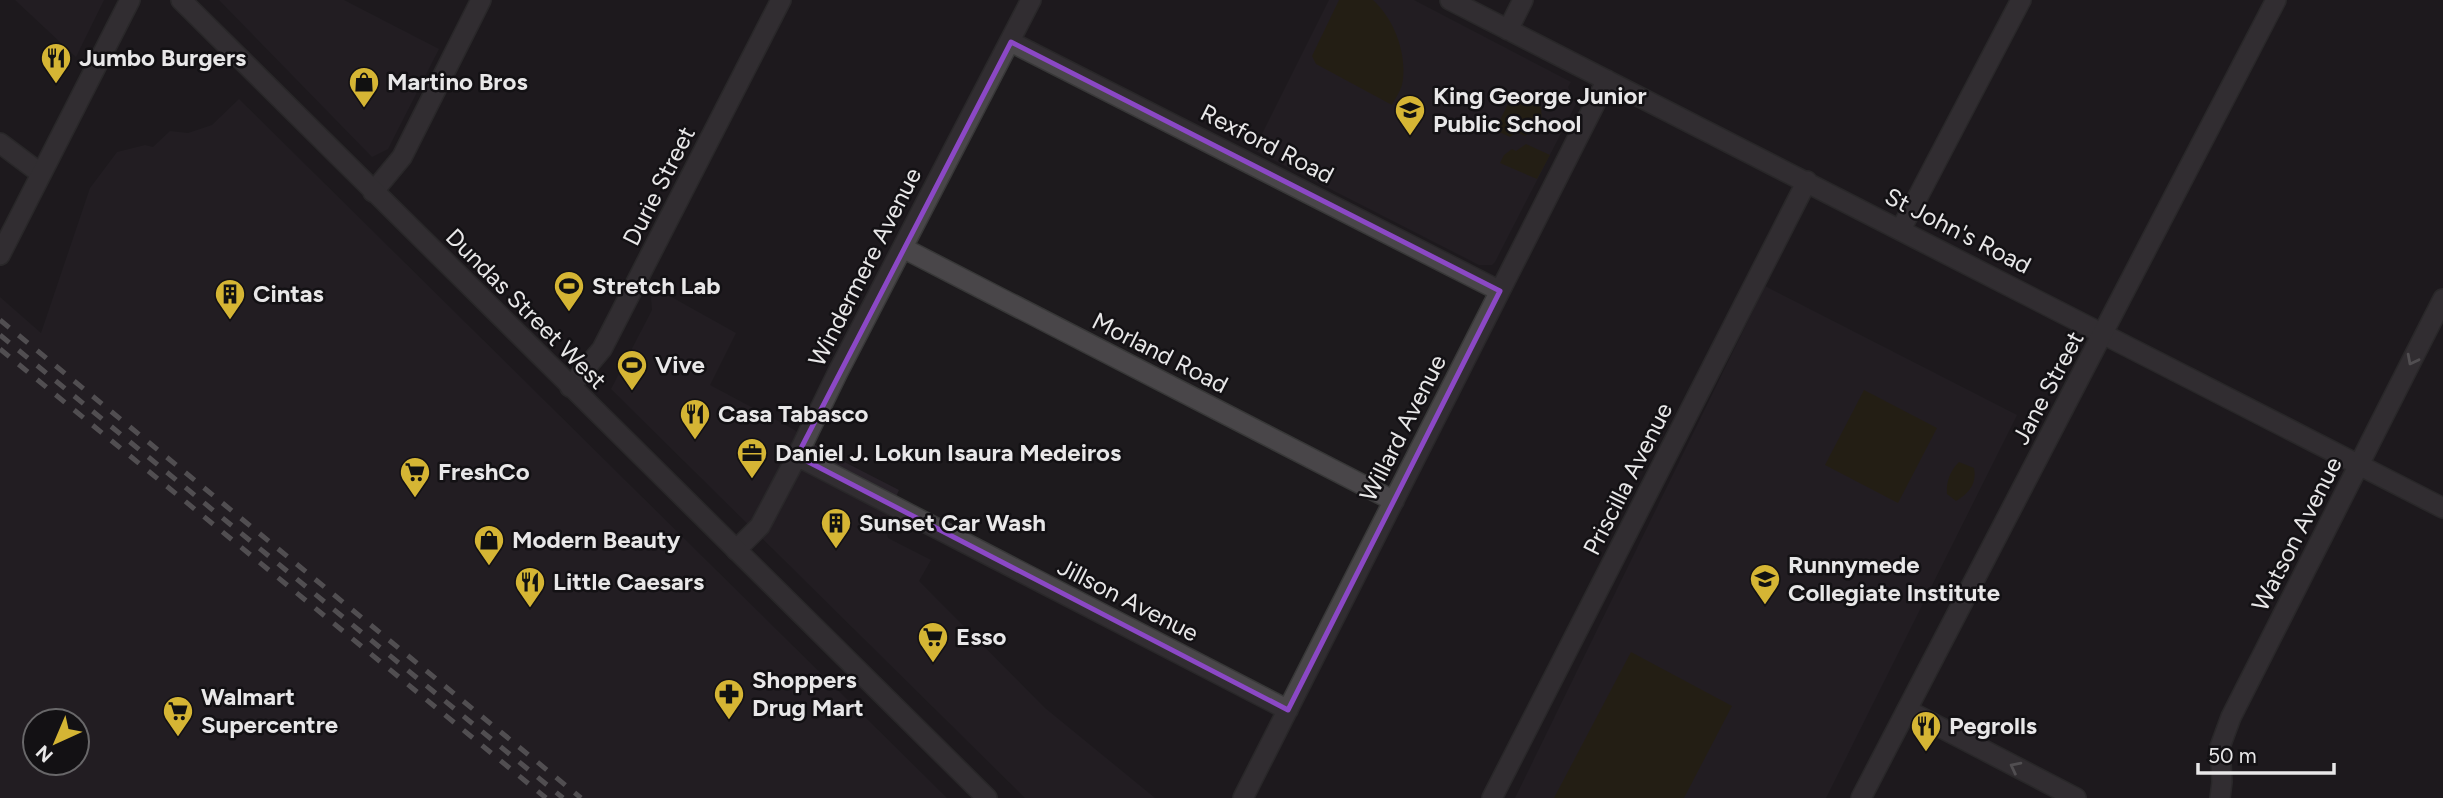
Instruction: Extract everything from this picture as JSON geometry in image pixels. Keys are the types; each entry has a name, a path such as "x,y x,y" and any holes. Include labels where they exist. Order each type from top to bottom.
{"street":[{"path":"0,255 130,0"},
{"name":"Dundas Street West","path":"181,0 987,798"},
{"path":"373,192 402,157 481,0"},
{"name":"Durie Street","path":"570,387 602,349 781,0"},
{"name":"Windermere Avenue","path":"736,550 760,526 1031,0"},
{"name":"St John's Road","path":"1450,0 2443,508"},
{"path":"1508,30 1523,0"},
{"path":"1901,229 2021,0"},
{"name":"Jane Street","path":"1861,798 2276,0"},
{"name":"Rexford Road","path":"1011,42 1500,291"},
{"name":"Willard Avenue","path":"1243,798 1607,80"},
{"path":"0,143 40,173"},
{"name":"Priscilla Avenue","path":"1492,798 1807,181"},
{"name":"Morland Road","path":"903,248 1394,500"},
{"name":"Watson Avenue","path":"2220,798 2220,747 2231,717 2443,299"},
{"name":"Jillson Avenue","path":"797,456 1288,710"},
{"path":"1907,710 2076,798"}],"highlighted area":[{"path":"1011,42 1500,291 1288,710 797,456"}],"shaded area":[{"path":"15,0 104,0 76,57"},
{"path":"219,0 344,0 439,49 388,149 372,157"},
{"name":"King George Junior Public School","path":"1329,0 1414,0 1571,82 1568,87 1573,100 1577,102 1492,265 1479,265 1254,150"},
{"path":"1339,0 1373,0 1388,18 1398,39 1403,62 1401,88 1392,105 1316,64 1312,56"},
{"path":"1513,94 1541,107 1542,122 1525,136 1517,132 1510,137 1495,130"},
{"path":"239,99 947,798 0,798 0,297 41,333 90,188 117,152 145,145 153,147 170,131 188,133 212,125"},
{"path":"1526,144 1550,155 1537,179 1500,163 1504,155 1512,149 1516,151"},
{"path":"650,285 736,333 710,385 793,429 825,452 899,490 884,524 888,538 931,560 919,581 1045,708 1155,798 1025,798 611,389 652,310"},
{"name":"Runnymede Collegiate Institute","path":"1765,286 2017,415 1826,798 1515,798"},
{"path":"1864,390 1937,428 1898,503 1825,465"},
{"path":"1959,462 1974,468 1974,479 1965,495 1956,501 1947,494 1947,485"},
{"path":"1631,652 1732,706 1684,798 1554,798"}],"railway":[{"path":"0,320 581,798"},
{"path":"0,335 563,798"},
{"path":"0,349 546,798"}],"place":[{"name":"Jumbo Burgers","path":"56,85"},
{"name":"Martino Bros","path":"364,109"},
{"name":"King George Junior Public School","path":"1410,137"},
{"name":"Stretch Lab","path":"569,313"},
{"name":"Cintas","path":"230,321"},
{"name":"Vive","path":"632,392"},
{"name":"Casa Tabasco","path":"695,441"},
{"name":"Daniel J. Lokun Isaura Medeiros","path":"752,480"},
{"name":"FreshCo","path":"415,499"},
{"name":"Sunset Car Wash","path":"836,550"},
{"name":"Modern Beauty","path":"489,567"},
{"name":"Runnymede Collegiate Institute","path":"1765,606"},
{"name":"Little Caesars","path":"530,609"},
{"name":"Esso","path":"933,664"},
{"name":"Shoppers Drug Mart","path":"729,721"},
{"name":"Walmart Supercentre","path":"178,738"},
{"name":"Pegrolls","path":"1926,753"}]}
